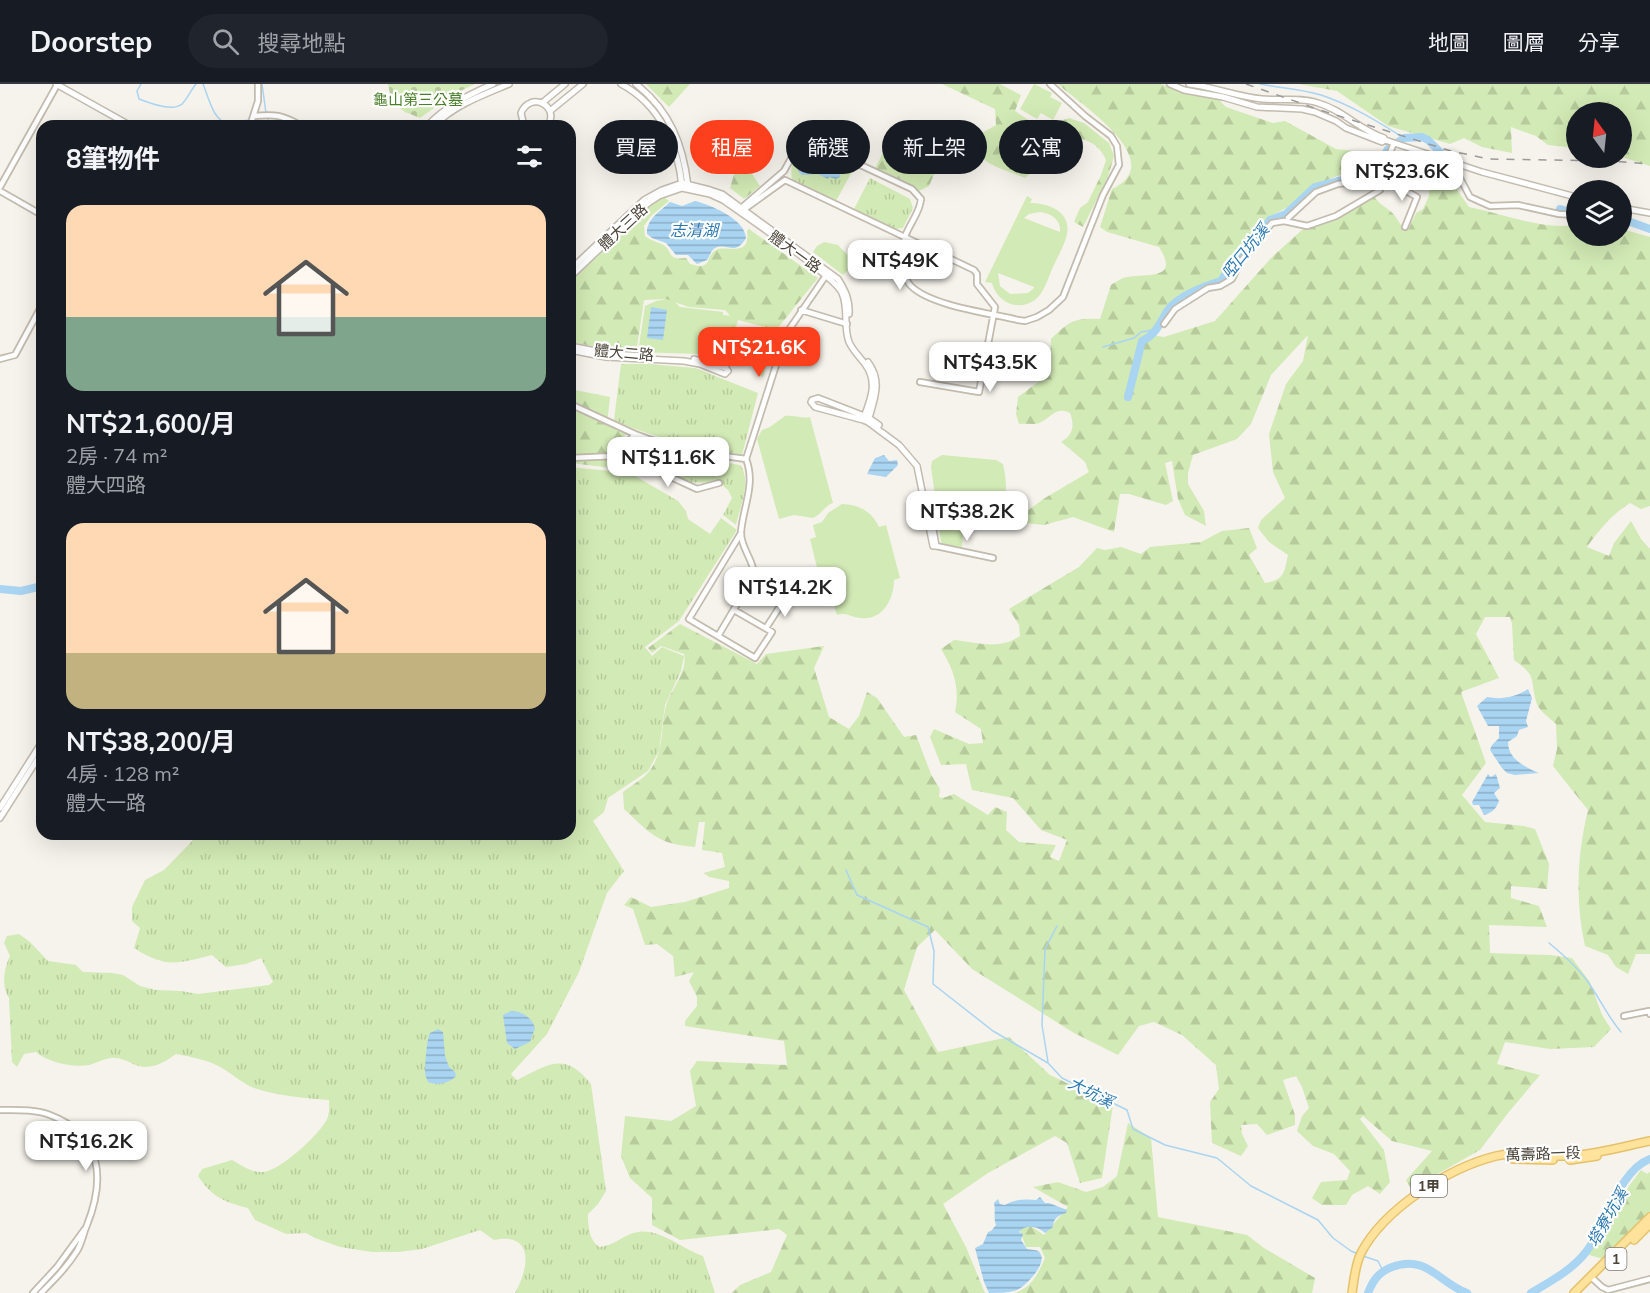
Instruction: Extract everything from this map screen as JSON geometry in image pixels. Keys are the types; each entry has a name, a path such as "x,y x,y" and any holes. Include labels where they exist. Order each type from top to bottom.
{"main road":[{"name":"萬壽路一段","path":"1354,1293 1362,1256 1386,1219 1426,1188 1477,1162 1495,1156 1572,1155 1650,1141"},
{"name":"萬壽路一段","path":"1518,1156 1536,1160 1580,1159 1650,1146"},
{"name":"1","path":"1581,1293 1650,1217"},
{"name":"1","path":"1574,1293 1650,1224"}],"street":[{"path":"37,120 56,84 120,120"},
{"path":"253,120 258,101 258,84"},
{"path":"433,120 446,107 493,84"},
{"path":"439,120 464,104 509,84"},
{"path":"542,103 566,84"},
{"path":"550,111 583,84"},
{"path":"621,84 646,102 663,125 672,144 685,187"},
{"path":"636,84 653,98 671,124 683,153 685,187"},
{"path":"741,210 784,171 799,144 809,141 917,193 921,199 921,206 905,236 901,259 903,272 909,285 922,294 941,302 1025,321 1037,317 1063,297 1103,195 1119,165 1117,146 1111,136 1050,84"},
{"path":"1170,84 1184,90 1224,97 1257,107 1302,109 1326,116 1372,139 1382,142 1385,140"},
{"path":"1189,84 1210,86 1260,99 1318,102 1343,114 1363,129 1385,140 1482,172 1566,194"},
{"path":"523,120 521,113 525,105 533,101 542,103 550,111 550,120"},
{"path":"254,117 272,114 291,120"},
{"path":"36,122 0,189 36,211"},
{"path":"1164,324 1174,309 1208,288 1220,286 1232,279 1241,261 1272,224 1284,221 1307,226 1336,216 1380,190 1380,181 1394,143"},
{"path":"1288,218 1316,192 1338,184 1380,181 1419,184 1460,178 1470,197 1490,206 1518,205 1566,214"},
{"path":"741,210 785,180 974,270 977,274 977,284 995,307 979,393 920,382"},
{"path":"1380,181 1393,184 1417,197 1405,227"},
{"name":"體大一路","path":"685,187 722,194 827,274 841,291 846,305 846,333 853,350 873,379 872,397 866,419"},
{"name":"體大三路","path":"576,264 644,200 662,190 685,187"},
{"name":"體大三路","path":"576,271 647,204 659,196 685,187"},
{"path":"1632,210 1650,213"},
{"path":"734,610 772,632 755,658 689,619 741,533 751,482 746,459 780,347 801,310 827,274"},
{"path":"801,310 847,324"},
{"path":"0,359 15,356 36,316"},
{"name":"體大二路","path":"576,349 611,354 688,358 726,368 728,371 724,374 700,364 684,361 606,357 576,350"},
{"path":"866,419 815,407 812,400 818,398 866,419 899,445 917,466 933,546 993,558"},
{"path":"576,407 653,441 689,450 746,459"},
{"path":"616,456 634,434"},
{"path":"660,472 689,450"},
{"path":"576,458 616,456 697,489 719,483"},
{"path":"718,636 753,577 754,571 745,552 741,533"},
{"path":"766,628 786,597"},
{"path":"0,808 36,751"},
{"path":"0,818 36,761"},
{"path":"1624,1016 1649,1011 1650,1014"},
{"path":"0,1110 39,1112 70,1124 86,1141 96,1167 98,1187 96,1200 86,1228 38,1292"},
{"path":"1593,1278 1608,1290 1650,1279"}],"green space":[{"name":"龜山第三公墓","path":"388,84 475,84 454,94 420,118 392,103"},
{"path":"646,84 690,84 669,107"},
{"path":"942,84 1000,84 1021,95 1015,111 1028,120 999,120 999,168 987,161 987,130 996,125 995,109"},
{"path":"1034,84 1052,93 1050,97 1062,103 1053,120 1041,113 1037,119 1020,109"},
{"path":"1058,84 1161,84 1184,93 1217,98 1226,107 1273,123 1285,121 1336,149 1356,151 1357,161 1353,168 1314,185 1288,207 1269,217 1237,253 1221,277 1175,298 1168,305 1150,335 1164,337 1215,321 1272,257 1303,229 1336,217 1374,196 1408,230 1416,213 1423,209 1429,196 1429,189 1425,187 1416,189 1388,181 1416,186 1455,187 1469,207 1536,223 1566,226 1566,246 1632,246 1632,232 1650,237 1650,506 1641,509 1630,503 1606,523 1587,547 1609,556 1614,543 1631,521 1641,539 1650,549 1650,954 1636,954 1628,974 1616,967 1608,955 1585,946 1580,912 1579,878 1581,844 1588,810 1553,766 1557,749 1556,724 1538,707 1530,675 1514,660 1510,617 1485,617 1476,634 1499,678 1461,692 1486,763 1462,795 1485,822 1535,829 1549,864 1547,889 1511,886 1511,898 1539,906 1547,927 1489,925 1490,953 1572,958 1590,982 1602,1015 1611,1029 1594,1047 1550,1049 1505,1042 1497,1064 1540,1075 1480,1150 1411,1189 1406,1180 1432,1151 1392,1141 1363,1116 1360,1119 1384,1150 1390,1182 1380,1194 1368,1186 1352,1195 1346,1205 1322,1205 1312,1198 1321,1182 1347,1180 1350,1171 1334,1154 1313,1146 1297,1131 1302,1116 1309,1108 1296,1076 1283,1080 1295,1115 1295,1125 1267,1135 1257,1124 1241,1125 1242,1134 1248,1146 1241,1156 1212,1143 1210,1102 1219,1089 1216,1065 1182,1035 1154,1022 1139,1026 1118,1055 1074,1033 972,969 935,930 917,947 904,990 938,1052 1009,1037 1050,1075 1113,1105 1102,1178 1080,1183 1067,1143 1055,1136 988,1173 943,1204 966,1247 985,1293 732,1293 740,1285 771,1272 787,1235 779,1229 680,1240 652,1225 652,1198 630,1178 621,1156 625,1116 671,1121 696,1106 690,1071 697,1061 787,1065 784,1041 685,1026 685,1021 697,1006 697,997 689,981 694,972 675,977 673,956 657,944 645,945 633,909 624,905 631,897 651,907 685,902 729,888 729,881 709,877 704,873 725,867 722,853 702,850 705,822 699,822 695,847 682,846 655,836 624,809 623,792 645,775 655,761 666,706 685,661 684,654 661,646 652,653 648,648 680,624 757,664 766,654 824,646 814,668 829,717 849,729 859,716 867,692 877,698 904,737 916,735 931,774 940,789 939,797 954,794 988,815 995,807 1007,812 1006,830 1019,842 1056,845 1050,857 1059,861 1067,840 1041,830 1013,798 972,790 966,764 941,765 930,737 934,729 969,744 983,743 981,729 955,712 957,695 955,679 941,649 954,640 996,644 1012,641 1020,636 1019,625 1009,609 1079,567 1097,548 1105,550 1121,547 1141,554 1150,547 1201,542 1222,531 1249,528 1257,548 1249,555 1265,583 1280,577 1286,566 1288,555 1269,542 1258,528 1261,520 1285,498 1273,472 1269,434 1286,384 1303,361 1308,335 1271,375 1251,424 1237,439 1193,455 1188,473 1188,484 1204,511 1206,526 1185,515 1178,499 1172,461 1165,463 1173,501 1166,505 1129,494 1120,494 1114,532 1073,517 1044,525 1025,523 1027,511 1089,472 1085,462 1061,442 1072,430 1070,413 1061,411 1039,423 1019,424 1016,414 1018,397 1050,373 1051,339 1072,322 1100,319 1111,285 1131,276 1157,274 1166,266 1165,258 1159,247 1107,232 1100,227 1112,189 1127,177 1131,163 1126,148 1115,133"},
{"path":"1299,84 1650,84 1650,166 1632,160 1632,102 1566,102 1566,147 1548,145 1536,136 1511,127 1512,153 1482,147 1464,138 1450,144 1388,126 1337,91"},
{"path":"1083,123 1109,143 1114,156 1108,177 1083,227 1074,222 1080,208 1088,202 1106,160 1102,152 1083,139"},
{"path":"882,154 882,172 875,169"},
{"path":"734,174 752,174 760,186 744,199 730,188"},
{"path":"791,174 851,174 836,201 792,179"},
{"path":"885,174 934,174 929,186 919,191"},
{"path":"1014,174 1030,174 1025,178"},
{"path":"870,178 910,199 913,208 903,228 895,229 854,209"},
{"path":"1027,196 1032,199 1030,203 1052,207 1063,216 1068,229 1065,242 1043,289 1035,300 1021,305 1009,303 998,295 992,283 985,282","holes":["1041,212 1055,218 1060,232 1024,218 1029,214","998,273 1034,287 1034,288 1028,293 1010,294 1000,286"]},
{"path":"664,197 669,201 651,216 644,226 645,236 664,245 674,257 686,258 690,264 702,266 708,262 716,250 736,249 745,245 749,229 818,278 777,329 763,377 760,376 772,329 738,320 726,366 724,365 732,318 725,310 689,307 665,299 644,300 636,354 576,343 576,276 637,217"},
{"path":"824,242 838,245 855,263 843,275 813,252"},
{"path":"666,299 674,301 680,307 723,312 723,315 733,316 731,334 727,334 723,365 698,354 638,352 645,306"},
{"path":"621,364 695,368 758,393 742,455 660,437 614,420"},
{"path":"576,390 610,397 607,424 627,434 615,444 613,468 576,464"},
{"path":"785,416 810,417 833,503 813,518 794,515 779,519 757,439 762,430"},
{"path":"653,445 675,451 676,455 662,464 654,466 645,464"},
{"path":"942,455 996,460 1003,464 1006,480 1004,504 992,520 982,525 953,530 963,531 962,548 941,542 939,527 952,530 939,524 931,467 932,461"},
{"path":"691,456 740,465 745,478 745,486 736,525 723,515 732,498 728,490 716,480 692,482 680,479 669,472"},
{"path":"576,468 630,473 678,501 686,511 688,519 710,534 721,518 737,530 679,621 645,647 652,656 662,647 684,656 681,671 665,705 659,751 648,771 608,798 604,812 593,821 624,871 607,893 579,972 547,1034 511,1074 517,1080 538,1069 565,1064 573,1067 591,1084 606,1191 588,1214 593,1241 599,1247 642,1231 660,1235 703,1256 715,1293 515,1293 525,1263 522,1247 517,1241 494,1240 480,1230 422,1249 398,1252 372,1252 340,1247 306,1233 286,1234 255,1220 248,1208 219,1198 198,1176 202,1169 232,1160 259,1172 279,1165 299,1151 323,1126 329,1115 329,1100 263,1091 245,1084 217,1065 176,1054 161,1063 145,1067 114,1058 89,1065 68,1065 47,1059 36,1052 24,1054 17,1067 12,1062 9,998 4,983 10,956 4,943 7,936 19,934 48,961 76,965 83,972 123,975 140,986 156,990 198,994 269,985 273,982 261,958 246,964 226,967 212,955 189,961 172,962 155,959 134,948 140,928 132,921 132,907 145,880 164,870 193,840 576,840"},
{"path":"842,504 854,505 864,510 873,517 879,527 886,525 900,578 894,580 892,595 885,608 875,616 868,618 837,615 833,603 826,604 810,539 816,537 813,525 822,522 828,513"},
{"path":"1128,1123 1151,1138 1158,1217 1247,1235 1264,1248 1315,1278 1312,1293 1015,1293 1030,1284 1045,1258 1040,1247 1026,1247 1019,1228 1029,1225 1044,1235 1068,1207 1033,1187 1058,1182 1086,1192 1103,1187 1117,1176"},
{"path":"1641,1170 1647,1174 1650,1172 1650,1212 1603,1259 1589,1255 1629,1186"}],"water":[{"path":"818,174 840,174 840,177 836,179 829,177 828,179"},
{"name":"志清湖","path":"695,201 718,209 734,219 744,231 746,238 742,244 735,248 715,248 707,260 697,264 688,255 676,255 666,243 647,234 651,220 670,202 682,206"},
{"path":"651,307 667,310 663,340 647,338"},
{"path":"884,455 889,461 897,460 898,465 886,477 867,474 875,458"},
{"path":"1528,689 1532,698 1526,721 1528,727 1519,730 1517,736 1508,742 1511,753 1518,762 1539,773 1515,775 1507,773 1502,768 1490,750 1499,738 1499,726 1488,726 1477,706 1487,697 1509,697"},
{"path":"1488,774 1491,777 1496,774 1500,788 1494,793 1499,801 1493,810 1484,815 1479,805 1473,805 1472,802"},
{"path":"511,1011 526,1015 535,1028 530,1042 515,1049 507,1043 503,1015"},
{"path":"438,1029 443,1032 445,1056 456,1076 447,1082 435,1084 428,1082 425,1068 430,1033"},
{"path":"1040,1197 1045,1203 1067,1210 1066,1213 1056,1218 1053,1227 1045,1233 1032,1227 1019,1232 1023,1234 1021,1240 1027,1249 1040,1253 1042,1257 1039,1268 1026,1284 1017,1290 989,1293 975,1248 983,1244 988,1232 996,1225 994,1203 998,1199 1000,1204 1005,1205 1016,1201 1036,1200"}],"waterway":[{"path":"141,84 137,91 139,99 173,107 182,104 196,84"},
{"path":"203,84 212,108 221,120"},
{"path":"262,84 266,113"},
{"path":"1260,84 1306,91 1332,99 1364,114 1404,138"},
{"name":"啞口坑溪","path":"1128,397 1142,341 1155,331 1168,310 1178,300 1221,281 1235,260 1270,220 1286,214 1315,187 1375,173 1388,149 1404,138 1422,137 1428,140 1459,171"},
{"name":"啞口坑溪","path":"1560,209 1566,211"},
{"name":"啞口坑溪","path":"1632,223 1650,229"},
{"path":"1103,347 1134,338 1141,332 1158,329"},
{"path":"0,589 21,591 36,587"},
{"name":"大坑溪","path":"846,870 857,895 928,927 934,951 933,984 993,1031 1048,1063 1062,1078 1127,1110 1133,1129 1165,1145 1217,1158 1251,1186 1318,1220 1333,1238 1358,1254"},
{"path":"1048,1062 1042,1025 1045,949 1057,926"},
{"path":"1549,943 1583,975 1621,1032"},
{"name":"塔寮坑溪","path":"1531,1293 1561,1275 1586,1252 1621,1186 1639,1165 1650,1159"},
{"name":"大坑溪","path":"1363,1256 1378,1261 1383,1271"},
{"name":"塔寮坑溪","path":"1368,1293 1374,1280 1380,1274 1387,1269 1404,1264 1424,1267 1467,1293"}],"railway":[{"path":"1246,84 1451,151 1489,159 1650,164"}]}
